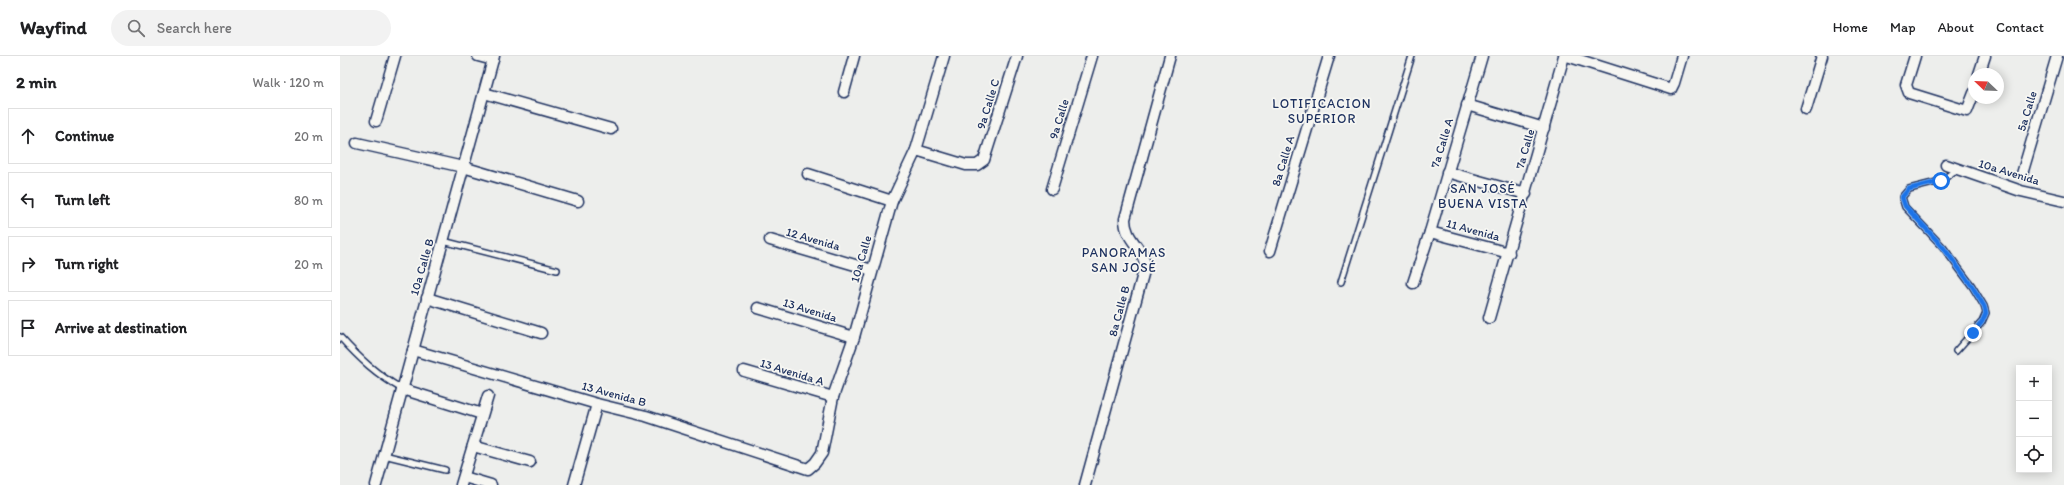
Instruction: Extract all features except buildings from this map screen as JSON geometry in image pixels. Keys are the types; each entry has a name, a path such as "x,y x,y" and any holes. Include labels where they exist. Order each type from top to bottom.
{"street":[{"path":"376,121 395,56"},
{"path":"478,56 494,58"},
{"path":"844,92 854,56"},
{"name":"10a Calle","path":"808,469 816,463 822,453 833,397 854,337 892,201 916,150 944,56"},
{"name":"9a Calle C","path":"916,150 966,164 977,165 984,160 1017,56"},
{"name":"9a Calle","path":"1052,189 1092,56"},
{"name":"8a Calle B","path":"1085,485 1145,266 1143,257 1126,233 1125,219 1170,56"},
{"name":"8a Calle A","path":"1270,251 1329,56"},
{"name":"7a Calle A","path":"1413,283 1430,232 1482,56"},
{"path":"1566,56 1671,89 1674,84 1682,56"},
{"name":"7a Calle","path":"1489,318 1566,56"},
{"path":"1806,109 1822,56"},
{"path":"1915,56 1906,86 1909,93 1964,111 1967,111 1971,104"},
{"path":"1981,68 1984,56"},
{"name":"5a Calle","path":"2022,174 2058,56"},
{"name":"10a Calle B","path":"376,485 494,58"},
{"path":"484,93 611,129"},
{"path":"1467,105 1544,128"},
{"path":"357,143 464,167 578,201"},
{"name":"10a Avenida","path":"1946,165 2021,191 2064,201"},
{"path":"1447,172 1526,194"},
{"path":"808,174 892,201"},
{"name":"11 Avenida","path":"1430,232 1509,253"},
{"name":"12 Avenida","path":"770,240 872,270"},
{"path":"427,298 541,334"},
{"name":"13 Avenida","path":"758,308 854,337"},
{"name":"13 Avenida B","path":"413,350 597,404 646,416 808,469"},
{"name":"13 Avenida A","path":"744,371 833,397"},
{"path":"402,389 482,414"},
{"path":"488,396 462,481 491,485"},
{"path":"574,485 597,404"},
{"path":"473,446 530,462"}],"lane":[{"path":"1341,282 1412,56"},
{"path":"1956,351 1982,322 1986,313 1984,306 1972,286 1943,247 1905,206 1902,197 1909,189 1941,181 1957,169"},
{"path":"443,241 556,270"},
{"path":"340,337 360,360 379,376 402,389"},
{"path":"384,456 445,470"}],"district":[{"name":"LOTIFICACION SUPERIOR","path":"1322,110"},
{"name":"SAN JOSÉ BUENA VISTA","path":"1483,196"},
{"name":"PANORAMAS SAN JOSÉ","path":"1124,260"}],"route":[{"path":"1941,181 1930,185 1909,189 1904,192 1902,197 1905,206 1917,221 1943,247 1972,286 1984,306 1986,313 1982,322 1973,333"}]}
